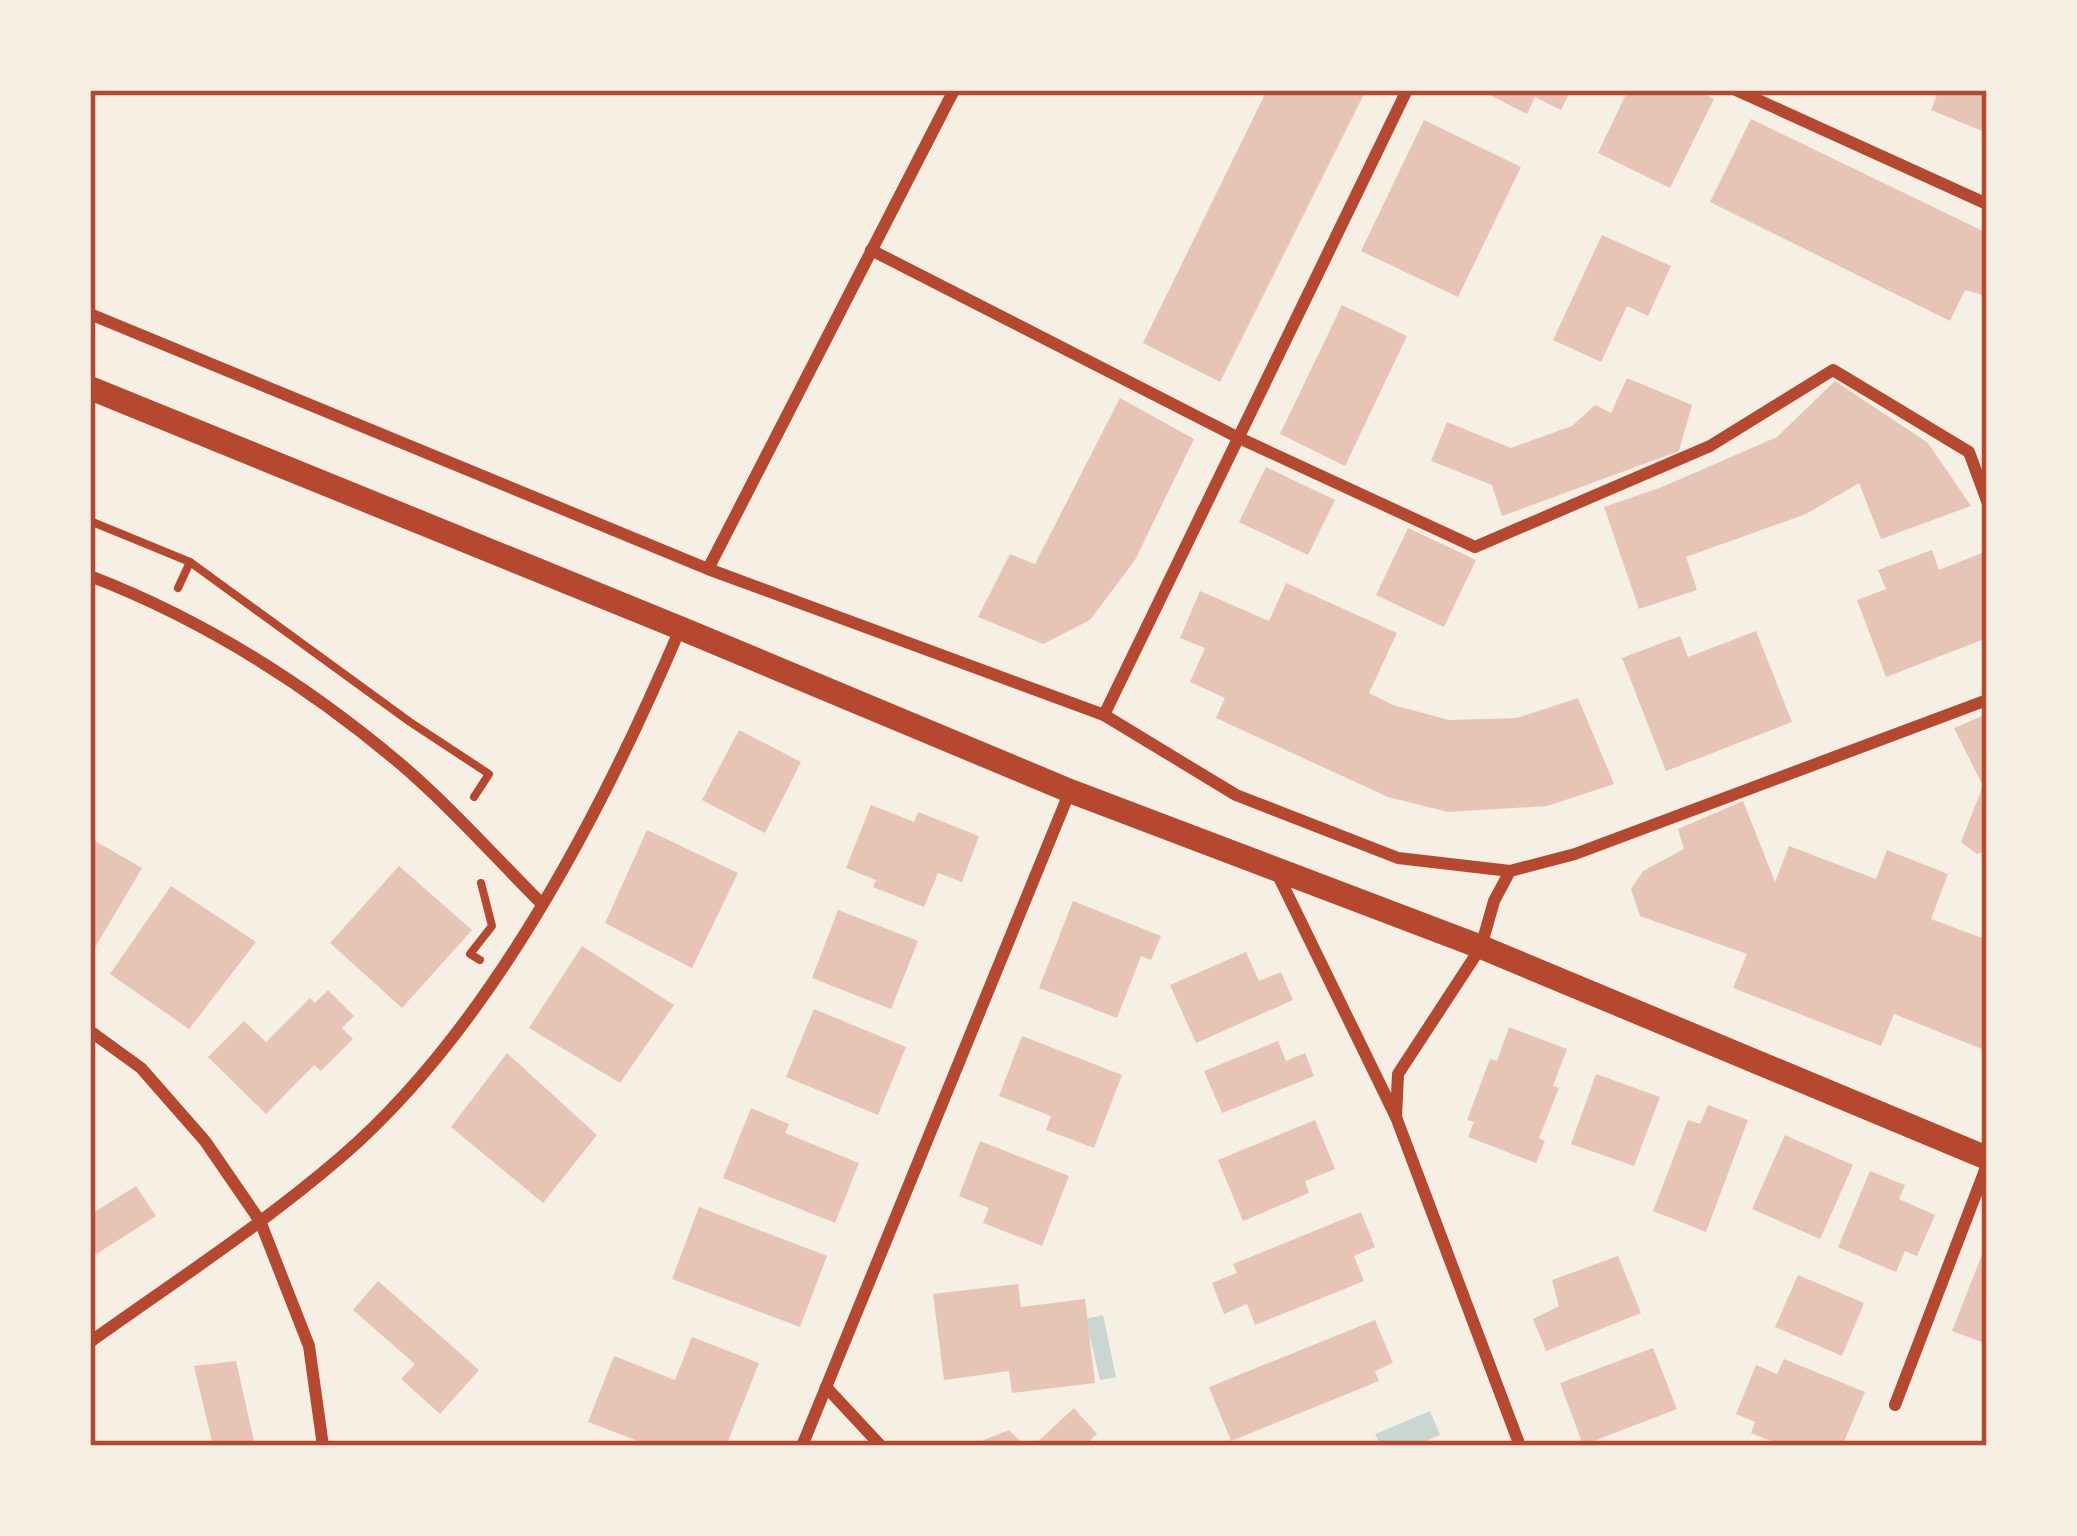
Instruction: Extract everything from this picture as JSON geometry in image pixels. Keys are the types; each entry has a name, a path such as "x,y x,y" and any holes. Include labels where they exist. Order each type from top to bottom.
{"main road":[{"path":"90,388 1070,791 1481,947 1987,1161"}],"street":[{"path":"708,569 954,90"},
{"path":"1104,715 1407,90"},
{"path":"1736,90 1987,204"},
{"path":"871,250 1237,436 1475,548 1710,446 1833,370 1969,452 1987,501"},
{"path":"90,314 708,569 1104,715 1236,796 1398,858 1510,872 1575,854 1987,700"},
{"path":"90,576 200,623 302,689 399,763 542,903"},
{"path":"90,1342 260,1221 343,1155 431,1062 542,903 644,713 680,628"},
{"path":"802,1446 1070,791"},
{"path":"1275,868 1396,1117 1520,1446"},
{"path":"1396,1117 1398,1073 1481,947 1494,901 1510,872"},
{"path":"90,1031 141,1068 205,1141 260,1221 309,1346 323,1446"},
{"path":"1895,1405 1987,1161"},
{"path":"826,1387 881,1446"}],"shaded area":[{"path":"1103,1315 1116,1377 1100,1380 1086,1319"},
{"path":"1430,1411 1440,1435 1415,1446 1381,1446 1375,1434"}],"building":[{"path":"1267,90 1366,90 1220,382 1143,343"},
{"path":"1480,90 1571,90 1561,110 1535,97 1527,114"},
{"path":"1628,90 1695,90 1714,99 1670,188 1598,153"},
{"path":"1939,90 1987,90 1987,133 1931,110"},
{"path":"1751,119 1987,233 1987,296 1965,290 1950,321 1710,202"},
{"path":"1424,120 1521,167 1458,297 1361,251"},
{"path":"1602,235 1671,266 1648,316 1627,306 1601,362 1553,340"},
{"path":"1342,305 1407,336 1345,466 1280,434"},
{"path":"1627,378 1692,405 1679,451 1502,516 1492,485 1431,461 1447,422 1511,448 1572,426 1595,405 1611,413"},
{"path":"1835,381 1928,443 1971,506 1881,539 1859,483 1806,514 1686,557 1697,590 1639,609 1604,507 1777,437"},
{"path":"1120,398 1194,439 1135,560 1090,620 1043,644 978,617 1010,554 1035,564"},
{"path":"1266,467 1335,500 1308,555 1239,522"},
{"path":"1408,528 1476,560 1444,627 1376,595"},
{"path":"1932,550 1939,570 1987,551 1987,638 1886,677 1857,600 1886,589 1878,570"},
{"path":"1286,583 1397,633 1369,693 1393,705 1449,720 1517,718 1578,698 1614,784 1547,806 1448,812 1388,797 1216,718 1225,698 1190,682 1205,648 1180,638 1200,591 1269,621"},
{"path":"1756,631 1792,722 1666,771 1622,658 1680,636 1688,657"},
{"path":"1987,714 1987,851 1977,854 1961,842 1983,786 1954,728"},
{"path":"739,730 801,762 765,833 702,800"},
{"path":"1743,801 1775,882 1789,846 1876,879 1887,850 1948,874 1931,919 1987,940 1987,1051 1894,1014 1881,1046 1733,988 1747,954 1640,916 1631,889 1643,871 1684,849 1678,829"},
{"path":"871,805 914,822 918,812 979,836 962,882 938,873 924,907 873,887 876,880 846,868"},
{"path":"647,830 738,873 692,968 605,923"},
{"path":"90,838 142,868 90,956"},
{"path":"399,866 472,930 402,1008 330,943"},
{"path":"171,886 256,942 189,1029 110,974"},
{"path":"1073,901 1161,936 1151,960 1141,956 1117,1018 1039,988"},
{"path":"838,910 918,941 891,1009 812,978"},
{"path":"582,946 674,1005 620,1083 529,1028"},
{"path":"1246,952 1259,981 1281,972 1293,1000 1196,1043 1170,985"},
{"path":"328,990 354,1016 342,1028 353,1039 321,1071 314,1065 266,1114 208,1057 244,1021 266,1042 310,998 315,1003"},
{"path":"814,1009 906,1047 878,1115 786,1077"},
{"path":"1509,1027 1567,1049 1553,1086 1559,1088 1539,1138 1545,1141 1536,1163 1468,1137 1474,1122 1467,1120 1490,1059 1497,1061"},
{"path":"1022,1036 1122,1075 1094,1148 1046,1130 1051,1116 999,1096"},
{"path":"1278,1041 1286,1061 1305,1053 1314,1076 1222,1113 1204,1071"},
{"path":"507,1053 597,1135 543,1203 451,1127"},
{"path":"1596,1074 1660,1097 1634,1166 1571,1144"},
{"path":"1708,1105 1748,1120 1706,1232 1653,1211 1688,1120 1700,1124"},
{"path":"751,1108 789,1124 785,1133 859,1163 835,1223 723,1178"},
{"path":"1315,1120 1335,1169 1305,1181 1309,1193 1243,1221 1218,1160"},
{"path":"1785,1135 1853,1165 1820,1239 1752,1209"},
{"path":"980,1141 1069,1176 1042,1246 983,1223 989,1208 959,1196"},
{"path":"1870,1171 1905,1185 1899,1199 1935,1215 1917,1256 1905,1251 1896,1272 1838,1247"},
{"path":"136,1186 156,1216 90,1258 90,1215"},
{"path":"699,1207 827,1256 800,1327 672,1279"},
{"path":"1361,1212 1375,1247 1354,1256 1364,1281 1255,1325 1247,1304 1224,1314 1212,1283 1237,1273 1233,1264"},
{"path":"1987,1242 1987,1344 1952,1331"},
{"path":"1618,1256 1641,1313 1546,1351 1533,1319 1559,1306 1552,1280"},
{"path":"1798,1275 1864,1303 1842,1356 1775,1327"},
{"path":"378,1281 479,1370 440,1414 401,1379 415,1364 353,1310"},
{"path":"1018,1284 1021,1307 1085,1299 1095,1383 1012,1393 1009,1371 944,1380 933,1294"},
{"path":"1375,1320 1393,1363 1375,1371 1379,1381 1231,1441 1209,1387"},
{"path":"692,1337 759,1363 726,1446 651,1446 588,1422 614,1356 675,1380"},
{"path":"1653,1348 1677,1409 1583,1445 1560,1383"},
{"path":"1784,1359 1865,1392 1842,1446 1784,1446 1751,1433 1755,1422 1736,1414 1756,1365 1777,1374"},
{"path":"236,1361 255,1446 213,1446 194,1366"},
{"path":"1074,1408 1097,1434 1084,1446 1033,1446"},
{"path":"1009,1430 1025,1446 969,1446"}]}
